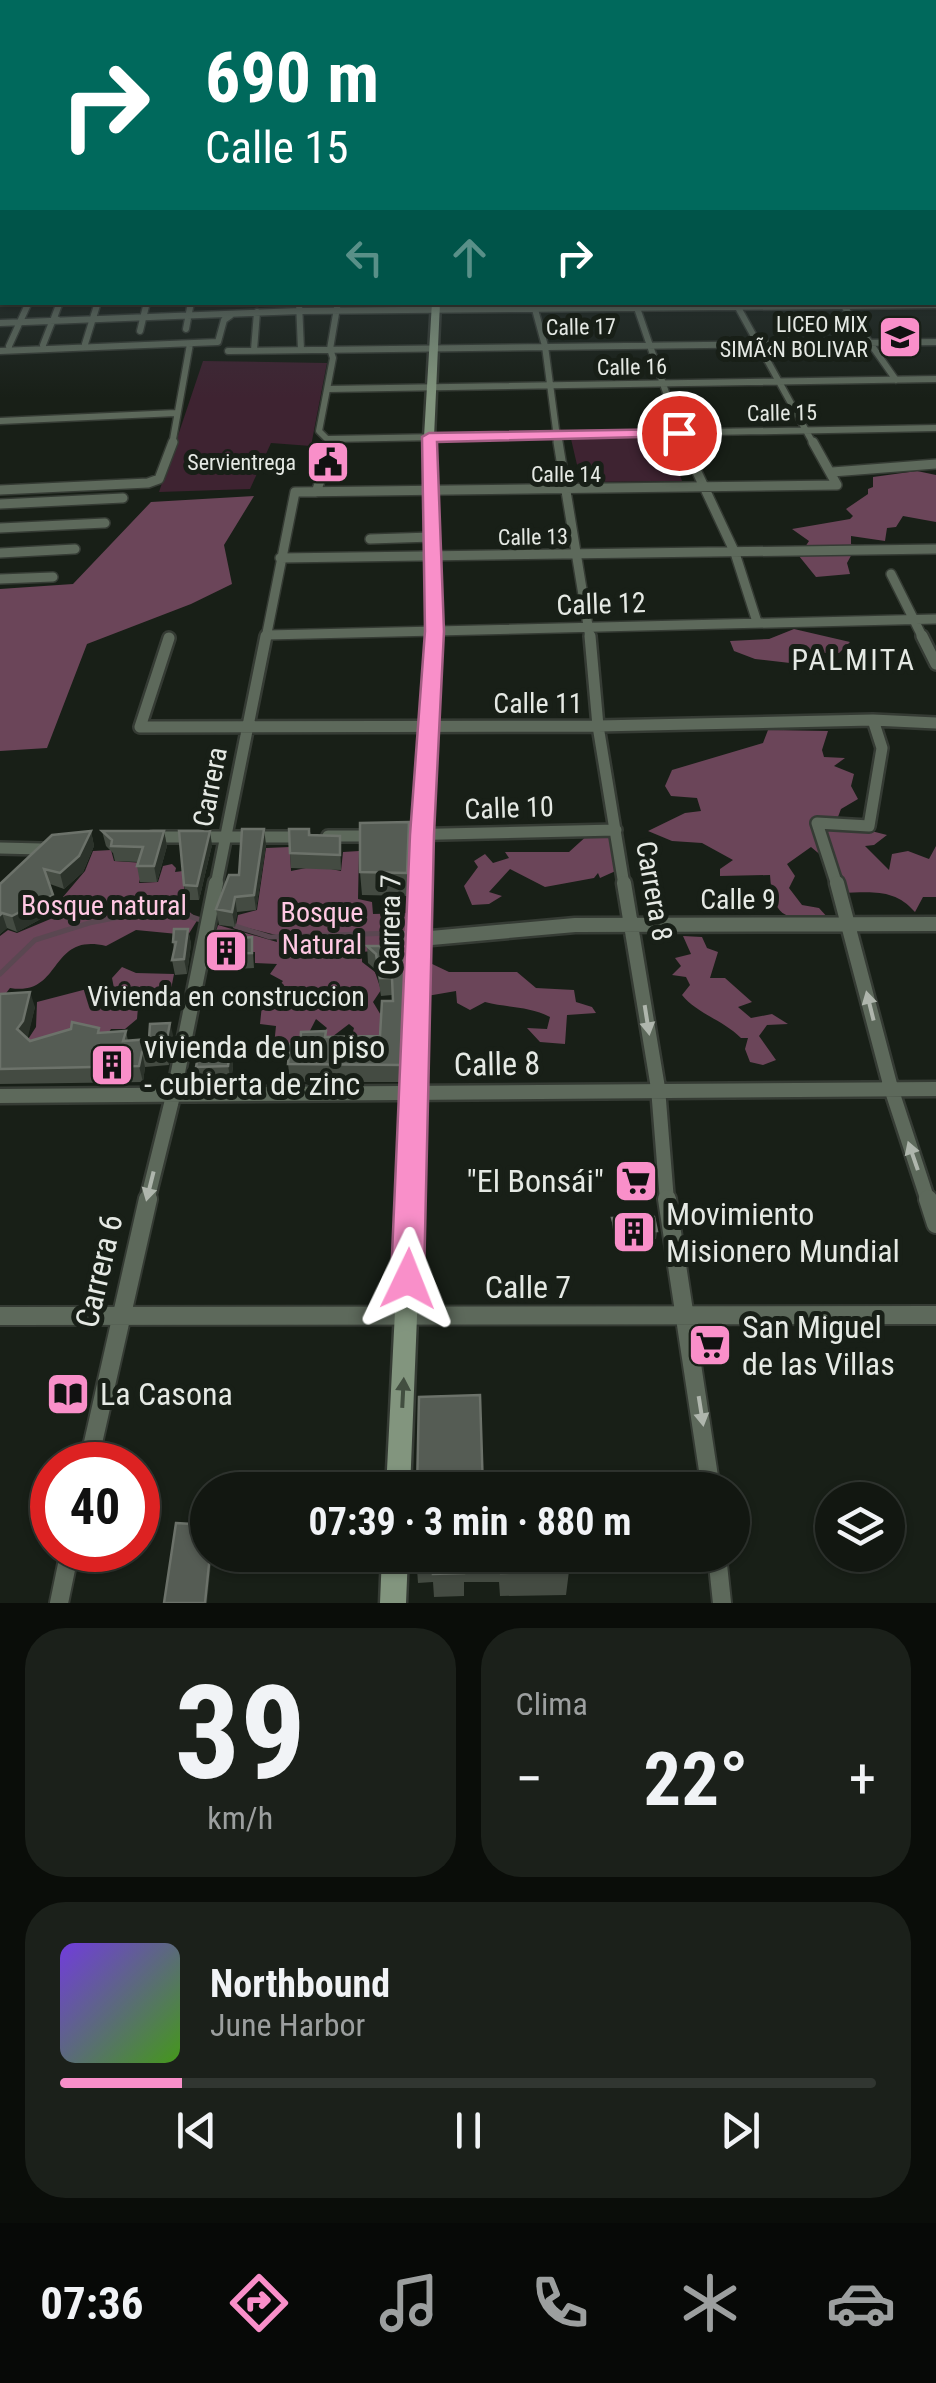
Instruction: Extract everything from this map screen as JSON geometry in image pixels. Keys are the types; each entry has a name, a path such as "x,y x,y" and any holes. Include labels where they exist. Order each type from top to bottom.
{"street":[{"path":"9,346 28,305"},
{"path":"43,345 59,305"},
{"path":"85,344 97,305"},
{"path":"140,331 146,305"},
{"path":"186,329 191,305"},
{"path":"636,305 679,433 735,553 757,622"},
{"path":"0,321 225,315 299,306 736,305 832,472 936,464"},
{"path":"844,305 896,380"},
{"path":"299,306 301,350"},
{"name":"Carrera 7","path":"399,1472 416,1093 422,835 434,631 429,437 436,306"},
{"name":"Carrera 8","path":"533,306 545,346 564,492 589,627 598,726 658,1088 667,1201 708,1472"},
{"path":"316,492 334,445 319,432 337,307"},
{"path":"254,350 257,312"},
{"path":"0,351 220,341 225,315"},
{"name":"Calle 17","path":"228,351 936,342"},
{"path":"0,490 155,482 171,452 190,344"},
{"name":"Calle 16","path":"328,389 936,379"},
{"path":"0,421 176,413"},
{"path":"932,428 936,436"},
{"name":"Calle 15","path":"329,439 932,428"},
{"name":"Calle 14","path":"295,492 564,492 838,485 832,472"},
{"path":"0,540 18,489"},
{"name":"Carrera","path":"174,1092 295,492"},
{"path":"0,504 123,498"},
{"path":"2,528 105,523"},
{"path":"370,539 432,536"},
{"path":"0,553 75,549"},
{"name":"Calle 13","path":"280,558 936,549"},
{"path":"892,574 936,664"},
{"path":"0,580 54,577"},
{"name":"Calle 12","path":"267,635 936,619"},
{"name":"Calle 11","path":"169,638 140,727 598,726 873,720 936,723"},
{"path":"873,720 882,748 869,826 817,824 850,924 890,1088 936,1224"},
{"name":"Calle 10","path":"136,836 226,838 616,830"},
{"path":"0,848 46,845 28,861"},
{"name":"Calle 9","path":"420,938 557,926 936,924"},
{"name":"Calle 8","path":"0,1096 658,1088 936,1089"},
{"name":"Carrera 6","path":"93,1442 119,1314 174,1092"},
{"name":"Calle 7","path":"0,1316 936,1315"},
{"path":"60,1603 66,1572"},
{"path":"393,1603 395,1572"},
{"path":"719,1572 722,1603"}],"shaded area":[{"path":"203,361 327,363 311,446 271,443 250,489 159,492"},
{"path":"667,438 682,481 581,482 571,439"}],"green space":[{"path":"917,471 936,475 936,522 903,516 896,527 887,528 885,541 851,536 851,544 877,549 853,552 847,563 850,574 816,577 799,556 809,541 792,529 850,519 853,516 846,509 868,494 873,477"},
{"path":"254,496 224,545 232,584 87,644 47,748 0,751 0,589 73,584 151,502"},
{"path":"794,629 850,642 839,653 802,653 790,663 755,659 734,651 730,641 769,639"},
{"path":"768,730 828,731 822,750 824,757 845,758 834,766 854,774 851,786 858,799 841,809 836,822 887,835 874,845 865,846 889,870 892,854 908,851 929,859 936,846 936,897 923,897 915,912 890,895 841,893 823,857 811,847 787,864 795,876 789,888 802,905 819,908 829,919 793,917 779,910 770,875 720,876 720,869 733,860 702,843 672,841 648,831 685,813 701,811 697,798 671,796 665,786 672,770 763,743"},
{"path":"615,832 620,869 600,878 598,873 594,878 545,887 510,869 489,892 502,896 489,904 472,905 464,886 478,867 474,861 485,854 493,863 509,858 505,852 569,852 590,833"},
{"name":"Bosque Natural","path":"290,847 291,871 316,866 341,871 343,852 359,851 358,899 372,902 373,914 412,913 411,940 404,948 362,952 362,962 375,972 381,990 373,1002 382,1017 379,1051 349,1046 354,1028 349,1024 328,1040 319,1039 327,1028 316,1019 297,1056 273,1055 276,1026 260,1024 262,1005 290,999 275,991 283,981 270,974 277,964 255,963 255,952 234,952 234,946 212,944 218,925 277,942 276,935 236,925 238,915 257,910 266,848"},
{"name":"Bosque natural","path":"111,850 114,861 144,863 139,883 158,882 163,866 172,864 175,872 183,871 186,909 198,919 188,935 136,930 106,946 87,944 74,948 39,983 10,988 0,1001 0,936 8,930 17,933 60,915 57,904 85,871 93,851"},
{"path":"683,936 702,937 707,948 718,952 710,978 725,978 752,1002 738,1007 751,1018 772,1014 788,1024 767,1025 759,1036 776,1060 763,1065 750,1062 745,1049 748,1038 741,1038 682,995 690,985 686,977 672,975 681,966 675,958 691,954"},
{"path":"428,962 449,972 517,972 536,988 574,990 576,1002 592,1007 596,1013 567,1015 565,1044 540,1042 527,1028 547,1029 550,1017 542,1013 485,1002 470,1010 457,1003 456,991 427,996 420,987"},
{"name":"Bosque Natural","path":"122,967 136,973 174,974 168,1005 138,1007 137,1019 125,1029 111,1029 102,1042 25,1044 36,1027 37,1002 87,989 97,992 114,988 112,978"}],"building":[{"path":"409,822 407,873 360,872 360,823"},
{"path":"242,829 264,829 254,895 235,897 232,912 216,909 229,875 239,875"},
{"path":"289,829 309,829 309,835 340,836 340,855 290,853"},
{"path":"91,831 79,856 60,873 44,869 53,895 12,916 0,915 0,884 52,835"},
{"path":"102,831 164,831 154,866 137,866 143,847 111,846 112,840"},
{"path":"179,831 210,831 197,886 184,885"},
{"path":"174,929 188,929 184,959 172,960"},
{"path":"217,931 231,932 230,939 252,937 252,953 215,954"},
{"path":"406,932 402,1065 288,1064 290,1044 300,1044 301,1032 326,1031 325,1037 380,1036 382,1001 393,1001 392,978 380,978 376,954 367,946 392,946 392,933"},
{"path":"30,992 23,1021 17,1029 30,1041 71,1029 72,1022 99,1028 98,1033 126,1031 123,1041 149,1039 150,1024 170,1023 165,1049 142,1052 139,1066 0,1069 0,994"},
{"path":"230,1051 228,1066 196,1067 199,1052"},
{"path":"654,1217 657,1231 616,1232 612,1218"},
{"path":"480,1395 482,1472 417,1472 419,1397"},
{"path":"176,1523 190,1524 190,1572 208,1572 205,1603 164,1603"}],"waterway":[{"path":"0,974 35,940 89,923 164,908 201,920"},
{"path":"235,926 270,937 394,933"}],"place":[{"name":"LICEO MIX SIMÃ‹N BOLIVAR","path":"900,337"},
{"name":"Servientrega","path":"328,462"},
{"name":"Vivienda en construccion","path":"226,951"},
{"name":"vivienda de un piso - cubierta de zinc","path":"112,1065"},
{"name":"\"El Bonsái\"","path":"636,1181"},
{"name":"Movimiento Misionero Mundial","path":"634,1232"},
{"name":"San Miguel de las Villas","path":"710,1345"},
{"name":"La Casona","path":"68,1394"}],"district":[{"name":"PALMITA","path":"854,659"}],"route":[{"path":"408,1279 422,835 434,631 429,437 679,433"}]}
